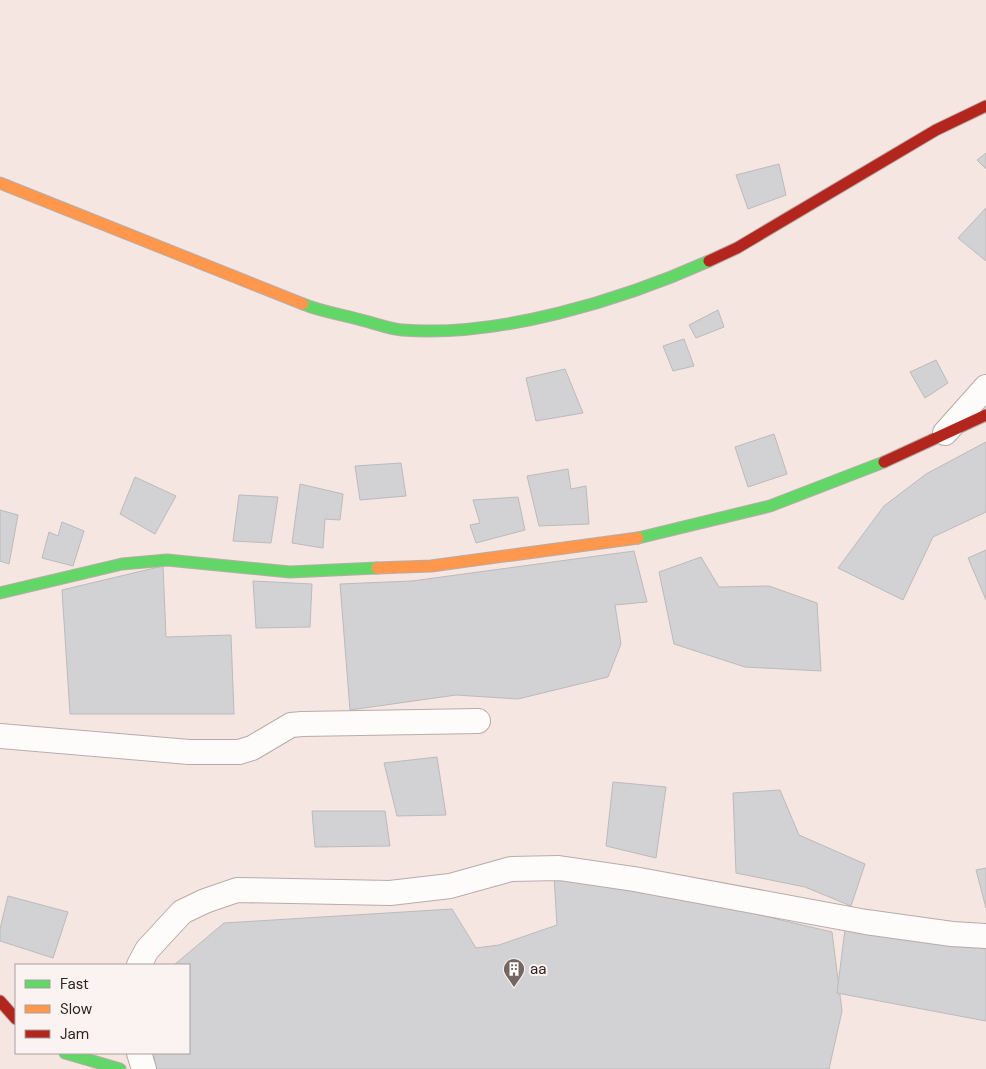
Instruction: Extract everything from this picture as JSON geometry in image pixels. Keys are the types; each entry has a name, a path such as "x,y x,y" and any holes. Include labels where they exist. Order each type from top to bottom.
{"street":[{"path":"0,183 308,306 401,330 443,330 500,325 595,304 671,278 738,248 936,130 986,106"},
{"path":"942,436 986,387"},
{"path":"0,593 122,564 167,560 290,572 431,566 643,537 770,506 836,482 986,415"},
{"path":"0,736 189,752 239,752 252,748 291,726 302,724 478,721"},
{"path":"140,964 147,950 182,912 205,901 237,890 390,893 450,886 511,869 558,868 624,878 866,922 952,934 986,936"},
{"path":"0,1001 15,1018"},
{"path":"70,1054 118,1063"},
{"path":"139,1054 144,1069"}],"building":[{"path":"986,153 986,169 977,160"},
{"path":"779,164 786,195 748,209 736,175"},
{"path":"986,208 986,261 958,238"},
{"path":"718,310 724,327 696,338 689,325"},
{"path":"684,339 694,366 673,371 663,346"},
{"path":"936,360 948,383 925,398 910,372"},
{"path":"565,369 583,413 536,421 526,378"},
{"path":"774,434 787,474 748,487 735,447"},
{"path":"986,442 986,512 933,537 903,600 838,568 884,506 926,474"},
{"path":"401,463 406,496 360,500 355,466"},
{"path":"568,469 571,489 586,486 589,524 539,526 527,476"},
{"path":"135,477 176,496 155,534 120,514"},
{"path":"300,484 343,494 340,520 325,519 323,548 292,543"},
{"path":"239,495 278,497 271,543 233,541"},
{"path":"518,497 525,530 476,543 470,525 480,523 473,500"},
{"path":"0,510 18,515 9,564 0,561"},
{"path":"62,522 84,531 73,566 42,558 49,532 58,536"},
{"path":"986,550 986,600 968,558"},
{"path":"634,551 647,602 615,605 621,644 608,677 518,699 456,695 350,710 340,584 412,581"},
{"path":"701,557 719,587 769,586 817,603 821,671 745,667 674,644 659,572"},
{"path":"163,566 166,637 231,635 234,714 70,714 62,590"},
{"path":"253,581 312,584 310,627 256,628"},
{"path":"437,757 446,815 397,816 384,763"},
{"path":"613,782 666,787 656,858 606,846"},
{"path":"780,790 799,835 865,864 851,906 805,887 736,873 733,793"},
{"path":"312,811 385,811 390,846 315,847"},
{"path":"986,868 986,908 976,870"},
{"name":"aa","path":"554,877 645,888 832,932 842,1011 829,1069 154,1069 155,1054 190,1054 190,964 175,964 224,923 452,909 476,948 499,945 557,925"},
{"path":"8,896 68,912 53,958 0,941 0,929"},
{"path":"845,929 986,941 986,1021 837,993"}],"traffic: fast":[{"path":"303,304 388,328 402,330 439,331 478,328 518,322 599,302 709,261"},
{"path":"638,538 770,506 884,462"},
{"path":"0,593 122,564 167,560 290,572 377,568"},
{"path":"68,1054 120,1069"}],"traffic: slow":[{"path":"0,183 303,304"},
{"path":"377,568 431,566 638,538"}],"traffic: jam":[{"path":"709,261 737,248 936,130 986,106"},
{"path":"884,462 986,415"},
{"path":"0,1001 15,1018"}],"place":[{"name":"aa","path":"514,988"}]}
